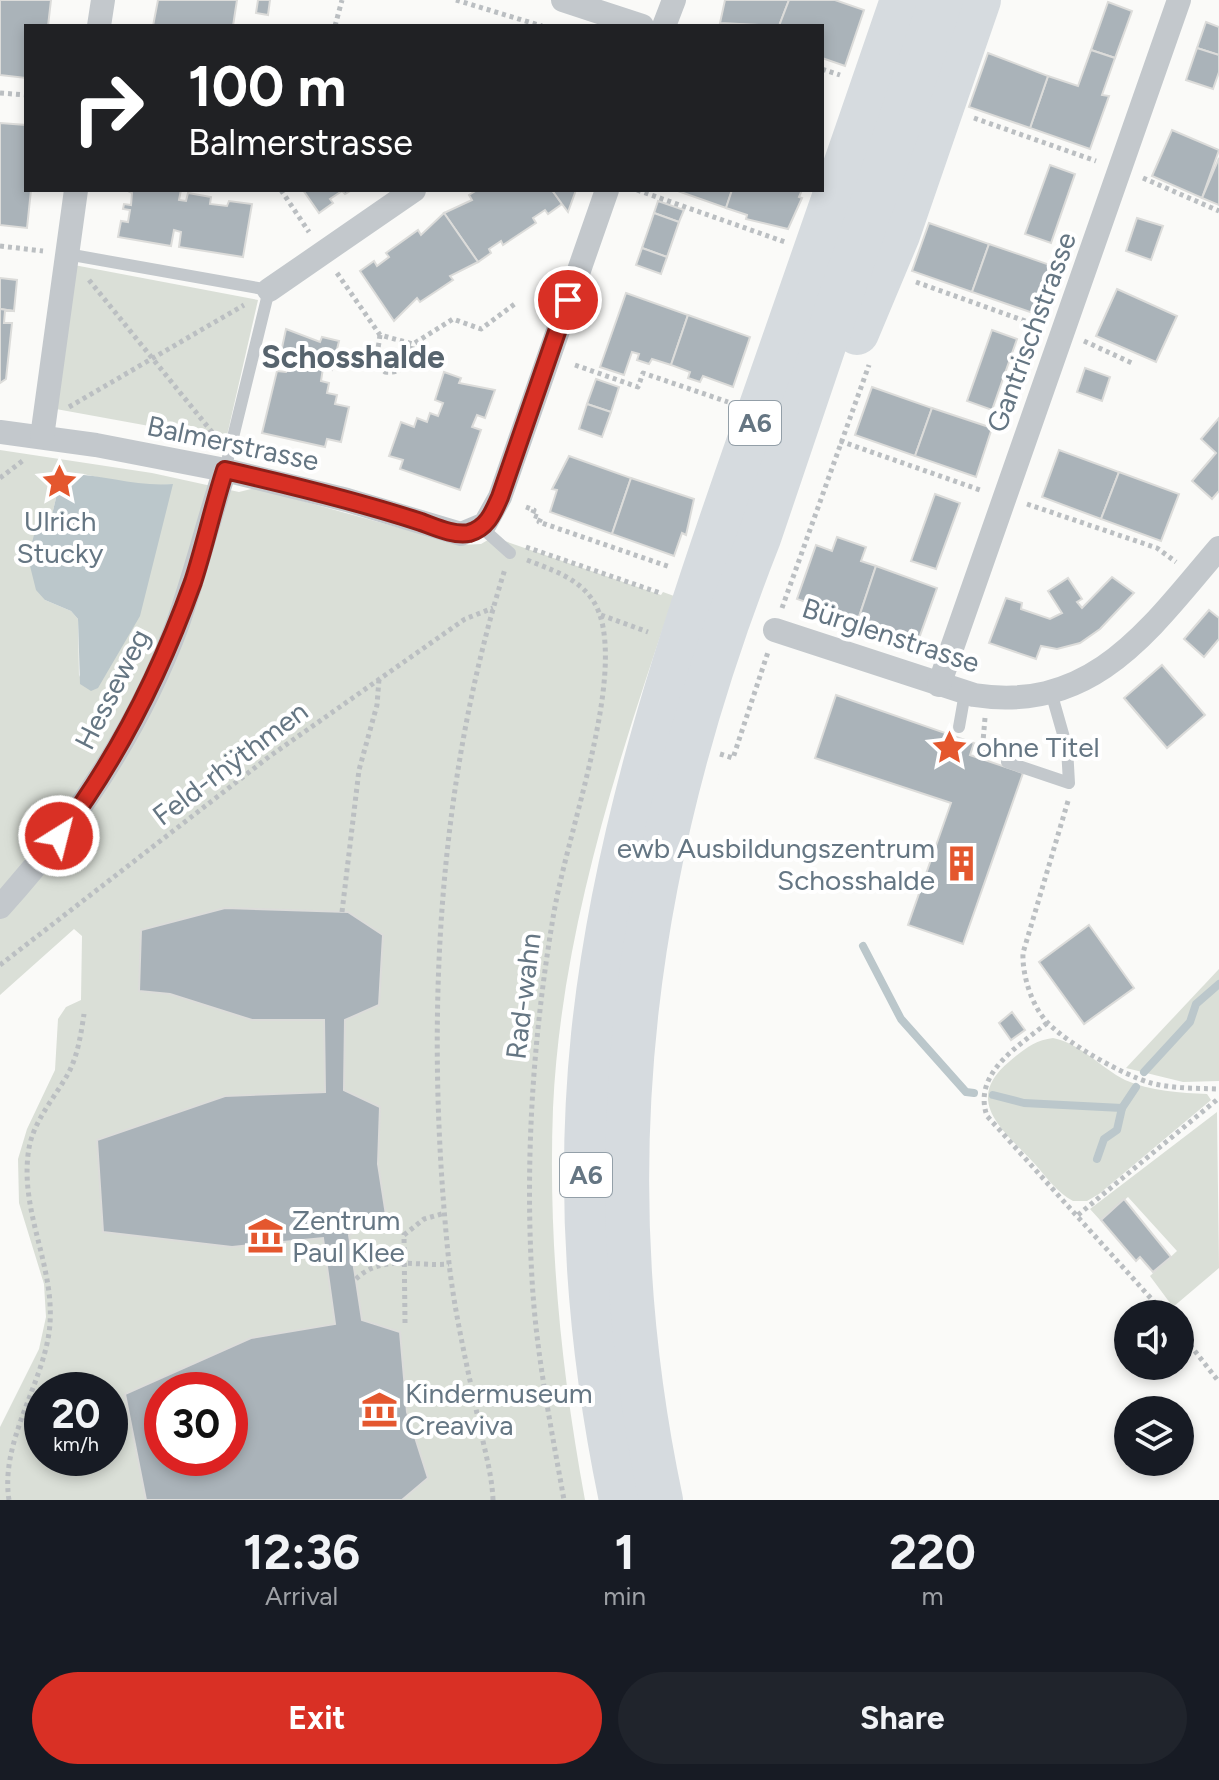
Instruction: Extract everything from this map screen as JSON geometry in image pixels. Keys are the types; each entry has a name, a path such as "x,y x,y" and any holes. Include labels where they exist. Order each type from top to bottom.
{"highway":[{"name":"A6","path":"621,1500 595,1347 587,1222 588,1097 611,912 638,788 692,606 902,0"},
{"name":"A6","path":"661,1500 641,1395 628,1279 625,1159 632,1040 649,917 675,797 729,616 759,538 941,0"},
{"path":"759,538 860,326 898,235 979,0"}],"street":[{"path":"99,24 103,0"},
{"path":"563,0 636,24"},
{"path":"665,24 674,0"},
{"name":"Gantrischstrasse","path":"939,685 1055,330 1113,166 1179,0"},
{"path":"42,437 56,253 75,192"},
{"path":"269,290 411,192"},
{"path":"481,527 489,520 500,497 606,192"},
{"name":"Balmerstrasse","path":"0,432 225,470 347,500 449,531 467,533 481,527"},
{"name":"Hesseweg","path":"0,907 74,816 137,715 177,625 225,470"},
{"name":"Bürglenstrasse","path":"778,618 965,693 1004,698 1051,692 1095,674 1130,650 1219,548"}],"lane":[{"path":"56,253 269,290 225,470"},
{"path":"481,527 512,548"},
{"path":"1007,762 1069,783 1067,748 1051,692"},
{"path":"959,727 965,693"}],"path":[{"path":"336,24 342,0"},
{"path":"456,0 535,24"},
{"path":"824,70 848,78"},
{"path":"0,93 24,95"},
{"path":"962,114 1113,166 1219,211"},
{"path":"282,192 380,335 413,344"},
{"path":"643,192 789,244"},
{"path":"0,246 56,253 152,359 220,442"},
{"path":"929,287 1055,330 1134,364"},
{"path":"58,414 269,290"},
{"path":"380,335 376,363 385,372 393,373 407,366 413,344 453,319 481,329 516,303"},
{"path":"575,365 638,387 643,373 733,403"},
{"path":"840,441 869,452"},
{"path":"0,478 11,470"},
{"path":"526,507 534,510 532,515 541,518 539,522 675,568"},
{"path":"493,1500 449,1264 438,1054 443,895 461,757 493,608 512,548 666,595"},
{"name":"Rad-wahn","path":"512,548 570,577 593,598 600,615 605,656 598,714 553,918 532,1100 532,1280 542,1377 564,1500"},
{"name":"Feld-rhÿthmen","path":"0,965 270,756 465,619 493,608"},
{"path":"755,691 778,618 797,612"},
{"path":"600,615 653,634 657,621"},
{"path":"342,912 359,770 377,705 379,679"},
{"path":"1069,783 1063,825 1023,953 1030,990 1047,1023 1109,1063 1148,1082 1186,1089 1219,1089"},
{"path":"9,1500 4,1469 10,1432 43,1359 50,1318 48,1280 27,1204 30,1144 70,1070 80,1043 84,1014"},
{"path":"1047,1023 991,1074 984,1092 985,1111 995,1128 1153,1300"},
{"path":"1078,1215 1219,1098"},
{"path":"405,1323 404,1235 416,1223 445,1213"},
{"path":"356,1279 378,1265 449,1264"},
{"path":"1194,1350 1219,1382"}],"shaded area":[{"path":"74,265 258,300 226,440 56,409"},
{"path":"0,450 152,473 239,492 255,488 462,545 481,544 493,537 661,595 663,592 674,596 613,784 596,848 567,978 558,1043 552,1157 555,1256 563,1354 585,1500 0,1500 0,1427 24,1379 24,1476 128,1476 128,1372 28,1372 39,1349 46,1317 44,1284 19,1203 18,1159 27,1129 55,1070 58,1019 66,1007 81,1000 82,936 74,929 0,995","holes":["83,474 143,487 172,484 79,677 78,619 71,611 45,600 34,535 52,515 60,481"]},
{"path":"70,474 147,484 173,484 140,616 98,688 91,691 80,684 78,619 71,611 45,600 36,590 28,558 34,535 52,515 60,481"},
{"path":"1219,969 1219,1081 1183,1082 1126,1068"},
{"path":"1053,1038 1081,1050 1116,1075 1135,1084 1207,1094 1211,1100 1099,1194 1087,1201 1073,1201 1056,1189 1010,1138 992,1114 988,1102 989,1089 996,1075 1010,1061 1035,1043"},
{"path":"1217,1112 1219,1268 1181,1300 1168,1300 1150,1276 1177,1251 1128,1197 1100,1220 1090,1209"}],"building":[{"path":"0,0 51,0 48,24 24,24 24,78 0,75"},
{"path":"158,0 237,0 233,24 153,24"},
{"path":"258,0 270,0 268,15 256,13"},
{"path":"725,0 789,0 780,24 720,23"},
{"path":"789,0 835,0 864,10 845,66 824,59 824,24 780,24"},
{"path":"1108,2 1132,11 1115,58 1091,50"},
{"path":"1206,22 1219,27 1219,55 1197,48"},
{"path":"1197,48 1219,55 1219,72 1213,89 1186,80"},
{"path":"1091,50 1115,58 1102,95 1109,96 1090,149 1030,128 1048,76 1078,86"},
{"path":"988,53 1048,76 1030,128 969,107"},
{"path":"0,123 24,125 24,192 31,192 27,228 0,225"},
{"path":"1172,130 1219,150 1202,198 1152,176"},
{"path":"1219,158 1219,205 1202,198"},
{"path":"1050,165 1075,174 1051,243 1025,234"},
{"path":"181,192 179,200 186,201 188,193 211,197 210,204 227,206 229,201 252,204 243,257 179,247 181,232 174,230 171,246 118,237 121,221 128,222 130,210 123,209 124,204 131,205 132,193"},
{"path":"304,192 340,192 330,199 333,203 319,213"},
{"path":"474,192 553,192 562,204 548,214 545,210 533,218 536,223 503,245 501,241 489,249 491,253 478,262 444,213 472,200 469,195"},
{"path":"553,192 575,192 568,212"},
{"path":"681,192 731,192 726,208"},
{"path":"731,192 801,192 799,197 802,198 788,229 746,219 747,215 726,208"},
{"path":"658,201 684,210 679,222 654,213"},
{"path":"444,213 478,262 450,276 453,280 420,302 417,298 394,321 360,271 374,261 377,266 389,257 386,253 418,230 421,235"},
{"path":"654,213 679,222 667,257 642,248"},
{"path":"1137,218 1163,226 1151,260 1126,251"},
{"path":"929,223 989,244 972,292 912,271"},
{"path":"989,244 1050,265 1033,313 972,292"},
{"path":"642,248 667,257 661,274 636,265"},
{"path":"0,278 17,280 14,311 0,309"},
{"path":"1117,289 1177,316 1156,362 1096,336"},
{"path":"626,293 688,315 671,365 652,359 649,364 637,360 639,354 632,352 624,375 600,367"},
{"path":"0,309 14,311 5,311 4,323 12,323 6,379 0,383"},
{"path":"688,315 750,337 733,387 703,376 700,382 688,378 690,372 671,365"},
{"path":"286,329 320,342 322,337 339,341 332,370 323,368 321,381 329,383 327,393 337,395 335,404 349,407 341,442 327,439 325,447 262,433 277,371 286,372 289,360 280,357"},
{"path":"992,330 1017,339 992,410 967,401"},
{"path":"1085,368 1110,377 1102,401 1077,392"},
{"path":"444,372 461,378 459,383 495,390 485,418 477,415 472,427 481,430 460,490 400,469 403,460 389,456 401,422 414,427 417,418 427,422 430,413 438,416 443,403 435,400"},
{"path":"596,379 619,387 611,412 587,404"},
{"path":"872,387 932,408 915,456 855,435"},
{"path":"587,404 611,412 602,437 579,429"},
{"path":"932,408 992,428 976,477 915,456"},
{"path":"1219,418 1219,491 1212,499 1192,481 1216,453 1201,439"},
{"path":"1059,450 1119,472 1101,519 1042,497"},
{"path":"569,456 631,478 612,534 550,512 557,490 552,489"},
{"path":"1119,472 1179,494 1161,541 1101,519"},
{"path":"631,478 694,499 686,535 682,533 674,556 612,534"},
{"path":"935,494 960,503 936,569 911,561"},
{"path":"837,537 866,547 861,561 876,566 858,620 797,599 816,545 832,551"},
{"path":"876,566 937,588 918,641 858,620"},
{"path":"1112,577 1134,593 1100,629 1080,643 1057,649 1041,646 1036,659 989,643 1006,598 1022,603 1021,609 1050,619 1062,613 1048,591 1068,578 1082,599 1077,602 1082,608"},
{"path":"1209,610 1219,618 1219,639 1204,657 1184,639"},
{"path":"1162,665 1205,715 1167,748 1124,698"},
{"name":"ewb Ausbildungszentrum Schosshalde","path":"836,695 974,743 970,755 1023,773 963,944 908,925 951,803 815,758"},
{"name":"Zentrum Paul Klee","path":"225,908 348,912 383,935 379,1005 345,1020 344,1090 380,1107 378,1164 386,1215 349,1235 362,1320 400,1332 407,1412 428,1478 402,1500 146,1500 128,1409 128,1393 144,1386 144,1476 248,1476 248,1372 174,1372 251,1338 335,1324 323,1238 232,1247 103,1232 97,1140 225,1096 325,1092 324,1020 252,1020 170,994 139,991 141,930"},
{"path":"1089,925 1134,988 1084,1024 1039,962"},
{"path":"1012,1012 1025,1030 1011,1040 999,1023"},
{"path":"1124,1199 1171,1257 1153,1272 1140,1257 1136,1261 1101,1220"}],"waterway":[{"path":"863,946 901,1019 966,1092 974,1093"},
{"path":"1144,1072 1190,1022 1196,1004 1219,984"},
{"path":"1097,1159 1104,1139 1117,1130 1122,1108 1136,1087"},
{"path":"993,1095 1024,1103 1122,1108"}],"place":[{"name":"Ulrich Stucky","path":"60,481"},
{"name":"ohne Titel","path":"950,747"},
{"name":"ewb Ausbildungszentrum Schosshalde","path":"961,864"},
{"name":"Zentrum Paul Klee","path":"266,1236"},
{"name":"Kindermuseum Creaviva","path":"379,1409"}],"district":[{"name":"Schosshalde","path":"353,357"}],"route":[{"path":"59,836 116,752 164,658 194,579 225,470 347,500 461,534 476,530 489,520 500,497 568,300"}]}
